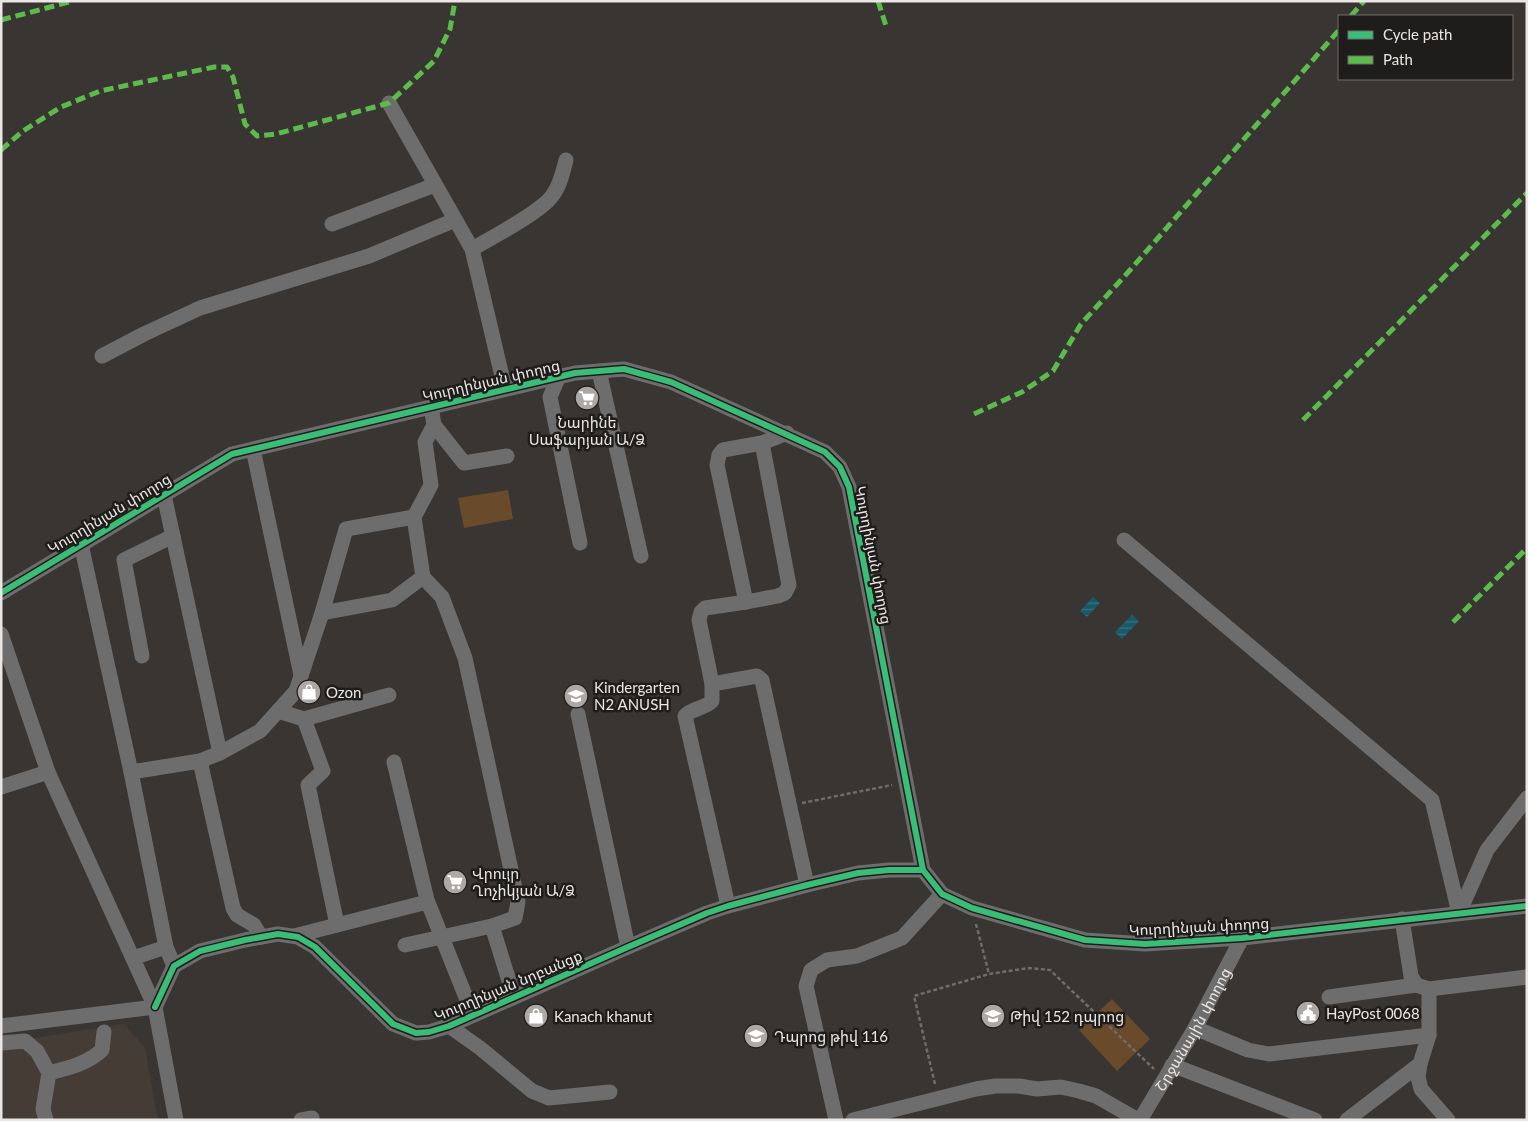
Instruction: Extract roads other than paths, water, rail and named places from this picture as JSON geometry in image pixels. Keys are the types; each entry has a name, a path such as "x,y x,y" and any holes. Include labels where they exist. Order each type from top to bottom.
{"street":[{"path":"389,103 472,249 505,389"},
{"path":"472,249 539,208 552,197 566,160"},
{"path":"332,224 435,185"},
{"path":"102,356 200,308 369,256 455,220"},
{"name":"Կուրղինյան փողոց","path":"1,592 232,454 559,376 624,369 671,382 787,433 824,452 840,467 849,486 923,870 942,894 972,908 1085,940 1145,944 1242,938 1527,906"},
{"path":"599,371 641,556"},
{"path":"559,376 550,397 580,544"},
{"path":"431,406 434,425 464,463 507,456"},
{"path":"405,944 492,926 515,918 518,902 465,658 442,596 422,577 414,517 431,485 425,442 434,425"},
{"path":"746,602 718,465 719,455 724,450 762,443 787,433"},
{"path":"728,906 685,716 690,711 708,706 712,701 712,684 699,620 701,612 705,608 778,596 785,592 789,585 762,443"},
{"path":"253,450 301,675"},
{"path":"164,495 220,753"},
{"path":"131,772 200,761 220,753 260,731 296,691 322,613 346,529 414,517"},
{"path":"142,656 124,560 173,536"},
{"path":"1124,540 1432,800 1458,913"},
{"path":"81,544 131,772 166,947 174,966 155,1007"},
{"path":"322,613 392,600 422,577"},
{"path":"1,634 48,772 155,1007 176,1120"},
{"path":"712,684 757,676 762,680 807,885"},
{"path":"278,711 304,719 389,695"},
{"path":"578,714 628,946"},
{"path":"304,719 323,771 308,785 337,925"},
{"path":"200,761 232,908 237,915 254,925 261,937"},
{"path":"394,762 428,902 473,1015"},
{"path":"1,787 48,772"},
{"path":"1458,913 1487,850 1527,798"},
{"name":"Կուրղինյան նրբանցք","path":"174,966 200,952 261,937 278,934 298,937 315,947 393,1024 416,1033 429,1032 449,1026 628,946 728,906 858,873 889,870 923,870"},
{"path":"836,1120 806,986 811,970 827,960 857,956 902,938 942,894"},
{"path":"294,936 428,902"},
{"path":"1402,919 1411,976 1422,987 1429,1035 1418,1077 1421,1089 1448,1120"},
{"path":"492,926 514,997"},
{"name":"Շրջանային փողոց","path":"1139,1120 1195,1028 1242,938"},
{"path":"133,958 166,947"},
{"path":"1329,997 1527,977"},
{"path":"1,1026 155,1007"},
{"path":"449,1026 480,1048 532,1091 549,1098 610,1092"},
{"path":"1195,1028 1248,1050 1269,1054 1429,1035"},
{"path":"49,1072 73,1067 94,1058 102,1050 104,1032"},
{"path":"1,1043 25,1041 37,1051 49,1072 43,1109 46,1120"},
{"path":"1347,1120 1420,1064"},
{"path":"1172,1065 1315,1120"},
{"path":"853,1120 995,1086 1019,1086 1037,1089 1062,1087 1096,1096 1139,1120"}],"water":[{"path":"1093,597 1100,603 1087,617 1080,611"},
{"path":"1132,615 1139,621 1122,639 1115,632"}],"place":[{"name":"Նարինե Սաֆարյան Ա/Ձ","path":"587,398"},
{"name":"Ozon","path":"309,692"},
{"name":"Kindergarten N2 ANUSH","path":"576,696"},
{"name":"Վրույր Ղոչիկյան Ա/Ձ","path":"455,882"},
{"name":"HayPost 0068","path":"1308,1013"},
{"name":"Kanach khanut","path":"536,1016"},
{"name":"Թիվ 152 դպրոց","path":"993,1016"},
{"name":"Դպրոց թիվ 116","path":"756,1036"}]}
